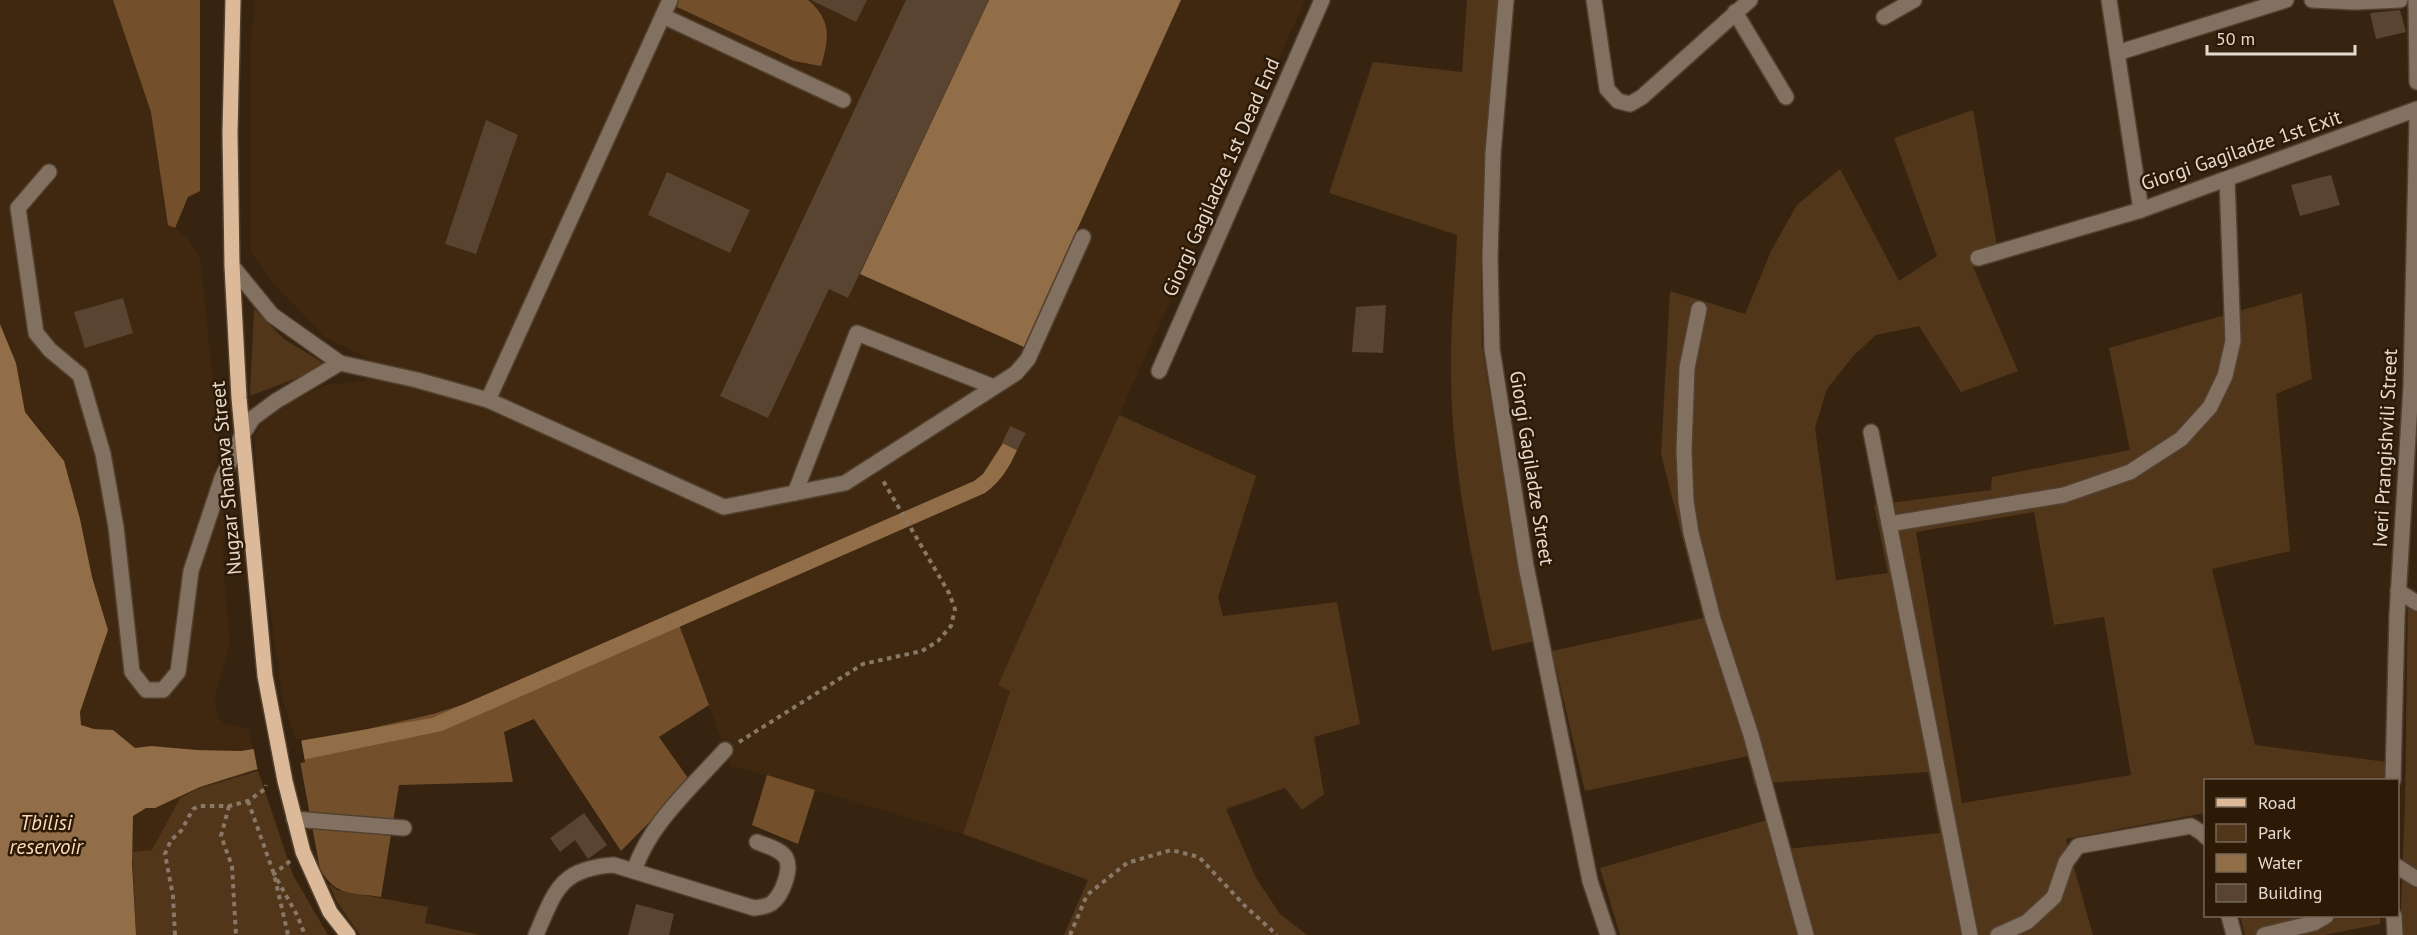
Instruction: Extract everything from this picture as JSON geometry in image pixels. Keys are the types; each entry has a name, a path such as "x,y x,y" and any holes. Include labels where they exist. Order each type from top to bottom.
{"main road":[{"name":"Nugzar Shanava Street","path":"233,0 230,133 232,266 242,435 265,676 285,782 303,852 330,912 348,935"}],"street":[{"path":"488,400 670,0"},
{"name":"Giorgi Gagiladze 1st Dead End","path":"1159,371 1322,0"},
{"name":"Giorgi Gagiladze Street","path":"1506,0 1493,153 1490,258 1492,349 1528,578 1590,881 1608,935"},
{"path":"1594,0 1606,89 1618,101 1630,104 1642,97 1750,0"},
{"path":"1884,16 1914,0"},
{"name":"Giorgi Gagiladze 1st Exit","path":"2109,0 2140,210 2417,109"},
{"path":"2117,53 2286,0"},
{"path":"2312,0 2355,2 2400,0"},
{"path":"2416,0 2417,82"},
{"path":"1735,12 1786,96"},
{"path":"663,16 843,100"},
{"name":"Iveri Prangishvili Street","path":"2393,779 2398,591 2410,509 2417,118"},
{"path":"49,172 18,208 36,333 50,350 80,375 103,454 116,527 132,672 146,690 163,690 178,672 191,571 222,478 242,435 253,418 276,401 340,363"},
{"path":"1889,524 2064,495 2130,472 2181,439 2210,407 2225,376 2233,341 2227,179"},
{"path":"1978,258 2140,210"},
{"path":"232,266 272,315 340,363 417,380 488,400 724,507 845,483 1024,366 1083,237"},
{"path":"1699,309 1687,368 1686,392 1685,490 1690,533 1713,619 1751,735 1806,935"},
{"path":"795,493 857,333 994,387"},
{"path":"1871,432 1970,935"},
{"path":"2398,591 2417,603"},
{"path":"634,871 640,853 655,830 725,750"},
{"path":"294,819 404,828"},
{"path":"1998,935 2027,922 2054,897 2066,862 2078,846 2191,826 2204,835"},
{"path":"536,935 555,891 567,879 580,871 596,866 614,865 754,908 766,906 778,896 789,869 786,857 779,851 757,843"},
{"path":"2399,868 2417,879"},
{"path":"2230,917 2234,935"},
{"path":"2264,935 2314,923 2323,917"},
{"path":"2394,917 2396,935"}],"path":[{"path":"725,750 863,664 922,651 938,641 951,626 955,609 950,593 892,496"},
{"path":"175,935 172,896 165,854 171,840 181,831 193,809 200,806 229,806 248,801 265,789 266,785"},
{"path":"248,801 274,874 288,935"},
{"path":"229,806 221,836 232,866 236,935"},
{"path":"1070,935 1087,895 1127,864 1170,850 1199,857 1246,908 1277,935"},
{"path":"274,874 303,852"},
{"path":"274,874 297,915 305,935"}],"shaded area":[{"path":"0,0 200,0 200,191 188,197 176,228 189,241 200,259 219,438 215,475 230,482 222,550 230,643 215,696 216,708 219,719 225,724 249,729 258,771 197,789 180,798 152,850 132,852 133,816 113,730 94,729 81,725 80,712 108,630 92,577 80,519 43,432 25,412 16,363 0,324"},
{"path":"113,0 200,0 200,191 188,197 175,228 168,225 151,112"},
{"path":"255,0 1305,0 998,685 1010,690 963,834 731,765 675,614 468,703 433,714 297,745 283,700 263,562 254,436 265,419 284,405 326,385 365,381 370,359 324,337 275,285 251,252 250,51"},
{"path":"679,0 808,0 816,7 825,23 827,39 821,66 794,61 677,7"},
{"path":"675,614 709,705 659,737 690,781 621,851 534,719 504,732 513,782 399,785 381,897 345,892 326,878 320,869 297,745 433,714 468,703"},
{"path":"767,775 815,790 798,844 752,825"}],"green space":[{"path":"1467,0 1500,0 1488,135 1481,255 1482,346 1518,569 1535,641 1492,651 1459,480 1452,411 1451,359 1457,235 1329,193 1373,62 1462,72"},
{"path":"1973,110 1999,257 1973,267 2018,371 1961,392 1919,326 1876,335 1854,355 1827,389 1815,428 1836,580 1888,573 1874,505 1991,490 1992,477 2130,450 2109,348 2302,293 2312,379 2276,394 2290,551 2212,569 2255,745 2387,762 2386,779 2204,779 2204,813 2066,839 2093,935 1620,935 1600,868 1781,816 1786,849 1940,833 1928,772 1754,784 1748,756 1585,791 1552,651 1703,618 1661,454 1670,291 1745,314 1771,251 1797,205 1840,169 1899,281 1937,256 1894,138","holes":["2034,512 2054,625 2104,617 2131,775 1962,803 1916,532"]},
{"path":"254,309 284,339 328,366 250,396"},
{"path":"1119,415 1256,476 1218,597 1223,616 1337,602 1360,724 1314,737 1324,794 1302,810 1285,788 1226,809 1256,878 1280,914 1307,935 1064,935 1088,880 963,834 1010,691 998,685"},
{"path":"2408,589 2417,594 2417,935 2400,935 2405,804"},
{"path":"258,771 293,875 328,935 136,935 132,852 152,850 180,798 197,789"},
{"path":"329,884 337,890 428,907 425,923 480,935 360,935 337,902"},
{"path":"2240,917 2380,917 2380,924 2324,935 2245,935"}],"water":[{"path":"989,0 1181,0 1024,347 860,274"},
{"name":"Tbilisi reservoir","path":"0,324 16,363 25,412 64,461 80,519 92,577 108,630 80,712 81,725 94,729 113,730 135,748 151,746 241,751 432,718 974,481 983,474 1003,443 1017,450 1004,474 985,493 442,731 254,770 200,787 155,808 146,808 133,816 132,864 136,935 0,935"}],"pier":[{"path":"301,739 305,762 258,772 253,746"}],"building":[{"path":"811,0 867,0 856,22"},
{"path":"906,0 989,0 848,298 829,289 768,418 720,396"},
{"path":"2400,10 2406,32 2376,39 2370,13"},
{"path":"486,120 518,135 476,254 445,244"},
{"path":"667,172 750,210 730,253 648,215"},
{"path":"2331,175 2340,205 2300,216 2291,185"},
{"path":"123,298 133,333 85,348 74,312"},
{"path":"1386,305 1383,353 1352,352 1356,307"},
{"path":"1010,426 1026,433 1017,450 1002,443"},
{"path":"584,813 607,845 588,859 575,840 560,852 550,838"},
{"path":"636,904 674,914 669,935 628,935"}]}
